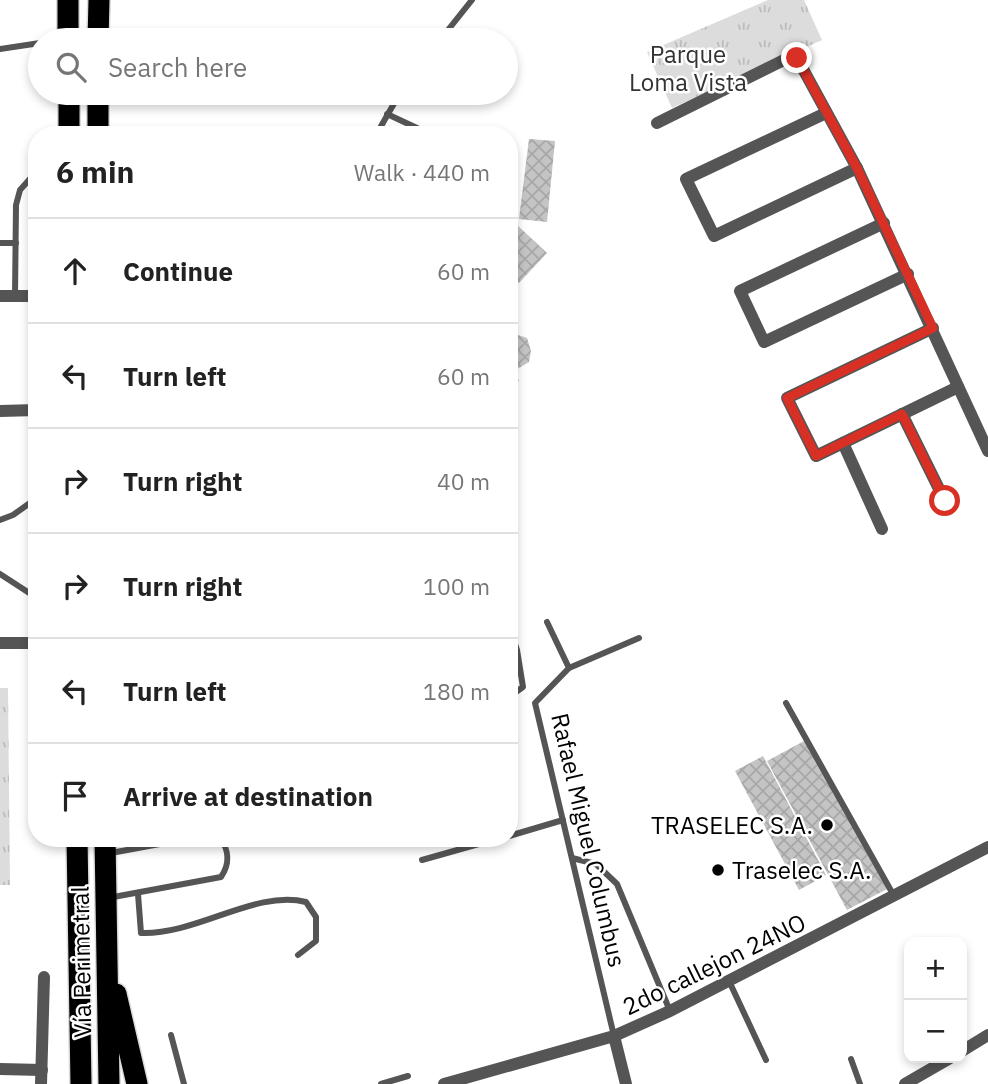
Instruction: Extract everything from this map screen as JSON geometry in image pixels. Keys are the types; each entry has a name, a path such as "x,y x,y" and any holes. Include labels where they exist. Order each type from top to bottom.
{"highway":[{"path":"65,28 68,0"},
{"path":"98,28 99,0"},
{"path":"69,105 69,126"},
{"path":"98,105 98,126"},
{"name":"Vía Perimetral","path":"77,847 81,1084"},
{"name":"Vía Perimetral","path":"105,847 108,1084"},
{"path":"108,957 137,1084"}],"street":[{"path":"657,122 792,56 801,63 884,223 988,452"},
{"path":"826,113 686,179 714,236 857,168"},
{"path":"884,223 740,291 765,342 908,274"},
{"path":"0,296 28,296"},
{"path":"933,328 787,398 816,456 958,387"},
{"path":"0,411 28,410"},
{"path":"902,414 945,501"},
{"path":"843,443 882,529"},
{"path":"0,643 28,643"},
{"name":"2do callejon 24NO","path":"444,1084 614,1036 670,1011 988,847"},
{"path":"41,1084 44,977"},
{"path":"967,1048 988,1035"},
{"name":"Rafael Miguel Columbus","path":"614,1036 626,1084"},
{"path":"905,1084 941,1063"},
{"path":"0,1069 42,1070"}],"lane":[{"path":"450,28 472,0"},
{"path":"0,48 28,44"},
{"path":"381,126 393,105"},
{"path":"387,114 413,126"},
{"path":"15,296 16,205 19,190 28,180"},
{"path":"0,243 16,243"},
{"path":"0,520 28,503"},
{"path":"0,574 28,592"},
{"path":"547,622 569,668 639,638"},
{"path":"518,665 523,687 518,691"},
{"name":"Rafael Miguel Columbus","path":"569,668 535,703 614,1036"},
{"path":"786,703 894,896"},
{"path":"518,832 563,820"},
{"path":"106,899 221,877 226,869 227,854 224,847"},
{"path":"422,860 468,847"},
{"path":"572,858 596,864 617,884 670,1011"},
{"path":"138,894 141,933 184,930 267,901 290,898 306,902 316,916 316,941 298,955"},
{"path":"729,981 766,1060"},
{"path":"170,1035 184,1084"},
{"path":"851,1059 860,1084"},
{"path":"381,1084 408,1076"}],"green space":[{"name":"Parque Loma Vista","path":"768,0 804,0 822,40 672,108 647,52"},
{"path":"0,688 8,688 10,885 0,885"}],"building":[{"path":"529,139 555,141 547,222 519,219"},
{"path":"518,226 547,253 518,282"},
{"path":"518,335 527,338 531,351 529,362 518,369"},
{"name":"TRASELEC S.A.","path":"806,740 887,889 847,910 767,761"},
{"name":"Traselec S.A.","path":"763,756 826,875 799,890 735,771"}],"place":[{"name":"TRASELEC S.A.","path":"827,825"},
{"name":"Traselec S.A.","path":"718,870"}],"route":[{"path":"797,58 857,168 933,328 787,398 816,456 902,414 945,501"}]}
